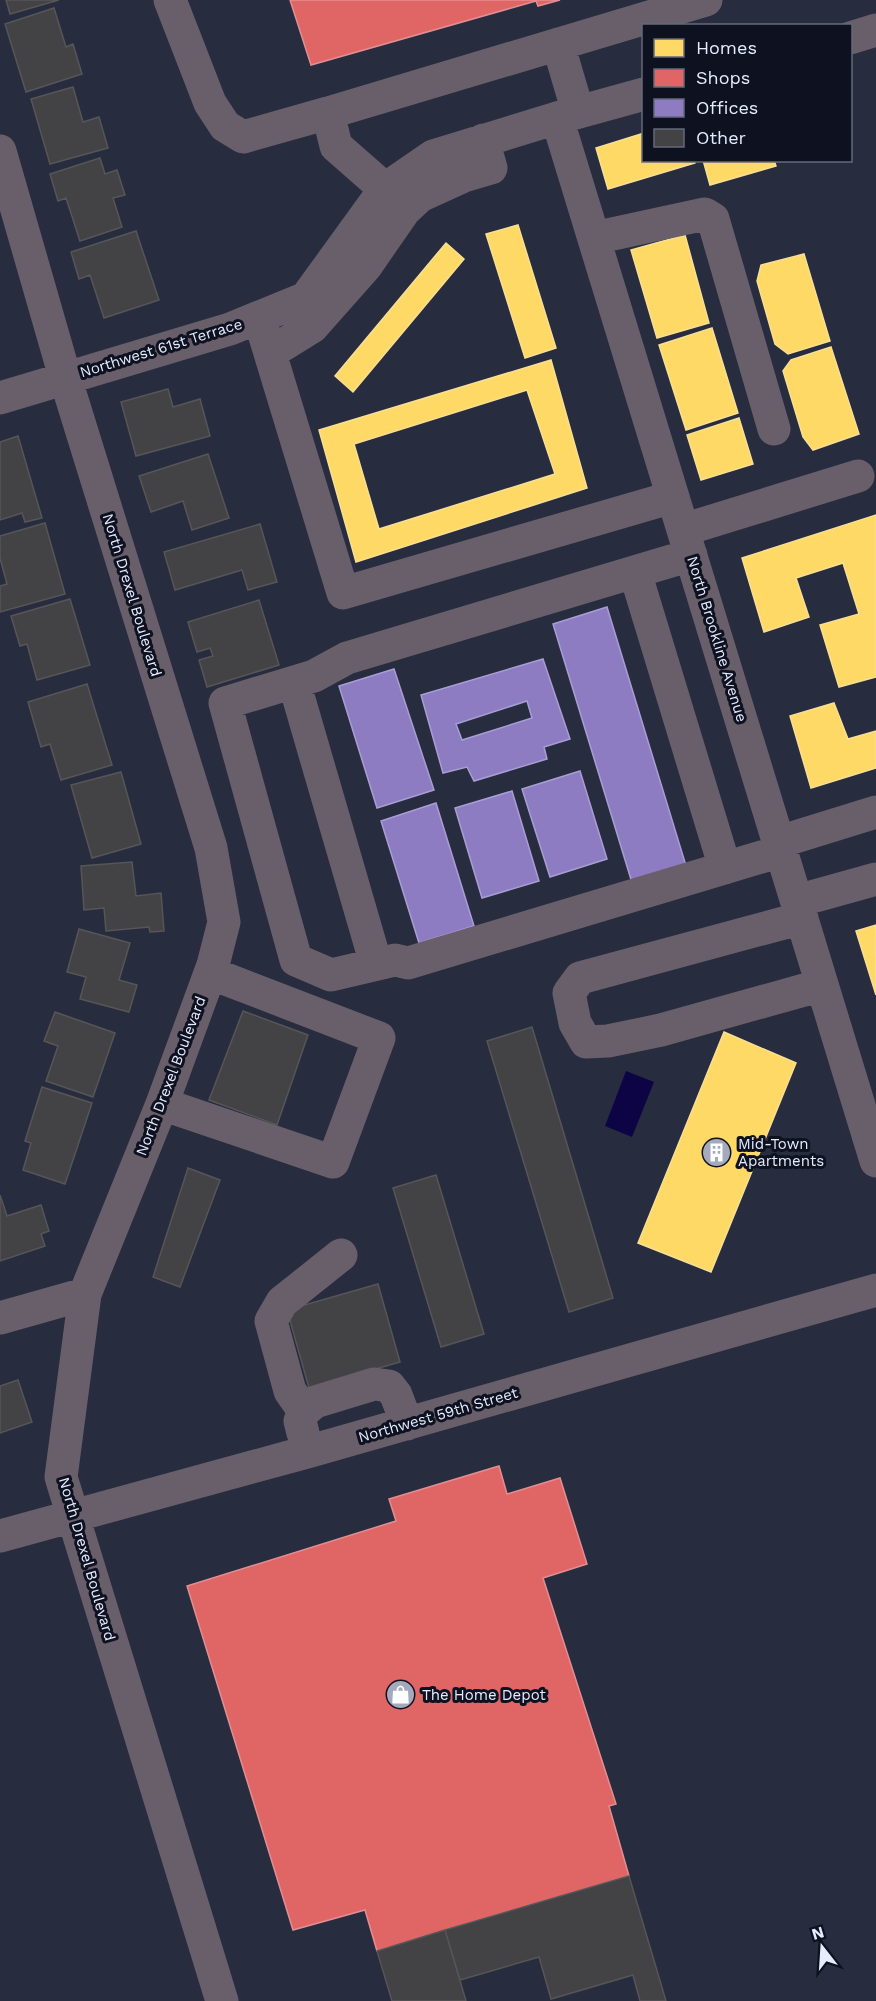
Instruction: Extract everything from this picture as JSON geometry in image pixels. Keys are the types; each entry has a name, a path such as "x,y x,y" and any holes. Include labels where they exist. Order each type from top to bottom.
{"street":[{"path":"170,0 210,103 225,126 243,137 706,0"},
{"path":"852,37 876,30"},
{"name":"North Brookline Avenue","path":"558,45 568,115 594,238 876,1161"},
{"name":"Northwest 61st Terrace","path":"0,398 230,329 306,298 385,189 434,156 642,95"},
{"path":"328,113 336,146 385,189"},
{"path":"270,353 312,327 366,266 405,211 420,196 464,176 490,168 483,140"},
{"name":"North Drexel Boulevard","path":"0,151 65,378 211,848 225,922 210,973 162,1104 85,1294 61,1477 71,1516 222,2001"},
{"path":"594,238 705,214 714,219 774,429"},
{"path":"259,317 343,593 673,497"},
{"path":"858,476 687,542 635,572 347,658 314,676 225,704 296,960 331,975 395,960 408,963 725,868 876,812"},
{"path":"635,572 725,868"},
{"path":"294,682 376,964"},
{"path":"822,986 661,1030 608,1041 586,1042 575,1023 569,993 580,978 799,910 876,879"},
{"path":"162,1104 333,1162 379,1038 210,973"},
{"path":"304,1411 290,1391 271,1321 282,1302 340,1255"},
{"name":"Northwest 59th Street","path":"0,1536 407,1424 876,1290"},
{"path":"0,1318 85,1294"},
{"path":"307,1452 300,1420 304,1411 315,1402 374,1384 389,1386 396,1395 407,1424"}],"shaded area":[{"path":"626,1071 654,1082 632,1137 605,1126"}],"building: Homes":[{"path":"642,134 642,162 695,163 608,189 596,148"},
{"path":"704,162 775,162 776,166 710,185"},
{"path":"518,225 556,348 525,358 486,234"},
{"path":"685,235 709,323 657,338 631,250"},
{"path":"446,243 464,259 353,392 335,376"},
{"path":"804,254 830,341 788,354 775,344 757,281 761,265"},
{"path":"712,328 738,413 686,430 659,345"},
{"path":"831,347 859,434 813,450 803,437 783,371 791,360"},
{"path":"551,360 587,488 356,562 319,430","holes":["527,390 555,474 379,529 354,444"]},
{"path":"739,418 753,464 701,480 687,435"},
{"path":"876,515 876,677 839,687 820,625 859,614 843,563 796,578 809,617 764,632 742,558"},
{"path":"834,703 848,739 876,731 876,768 811,788 790,716"},
{"path":"876,925 876,995 856,931"},
{"name":"Mid-Town Apartments","path":"724,1032 796,1063 711,1272 638,1243"}],"building: Shops":[{"path":"290,0 560,0 538,6 536,1 311,65"},
{"name":"The Home Depot","path":"499,1466 507,1494 560,1478 587,1564 543,1578 616,1804 609,1806 629,1876 377,1951 365,1910 293,1930 187,1586 396,1521 389,1499"}],"building: Offices":[{"path":"607,607 687,869 633,886 553,624"},
{"path":"543,659 570,739 544,747 547,759 474,781 467,767 443,773 421,695","holes":["527,701 532,718 462,740 456,724"]},
{"path":"394,669 434,790 377,808 339,686"},
{"path":"580,771 607,859 550,877 522,789"},
{"path":"512,791 539,881 482,898 455,808"},
{"path":"436,803 474,926 419,943 381,821"}],"building: Other":[{"path":"6,0 59,0 10,14"},
{"path":"54,8 66,47 73,44 82,74 26,92 5,24"},
{"path":"73,87 83,122 99,117 108,148 50,164 31,99"},
{"path":"100,158 105,174 117,170 125,195 113,198 122,227 80,241 66,198 58,201 50,174"},
{"path":"136,231 159,300 104,318 90,275 79,279 71,252"},
{"path":"168,389 173,407 200,399 210,436 136,456 121,402"},
{"path":"18,436 42,518 25,522 22,513 0,520 0,442"},
{"path":"208,454 229,518 192,530 183,501 151,512 139,476"},
{"path":"45,523 65,594 0,612 0,586 7,584 0,558 0,536"},
{"path":"260,524 277,582 248,590 242,570 175,590 164,552"},
{"path":"70,599 90,665 37,680 27,644 20,646 11,616"},
{"path":"259,600 279,665 207,687 199,660 213,656 210,648 197,652 188,622"},
{"path":"87,684 112,765 61,780 50,744 41,747 28,702"},
{"path":"121,772 141,844 92,858 71,785"},
{"path":"132,862 136,896 161,893 164,931 150,932 149,927 106,931 104,908 84,910 81,866"},
{"path":"79,929 130,943 119,980 137,985 129,1012 80,999 86,977 67,972"},
{"path":"243,1011 308,1035 277,1125 209,1100"},
{"path":"55,1012 115,1033 93,1097 46,1081 58,1046 44,1041"},
{"path":"532,1027 613,1298 569,1312 487,1041"},
{"path":"42,1087 92,1103 65,1184 23,1170 31,1143 25,1141"},
{"path":"188,1168 220,1180 180,1287 153,1277"},
{"path":"436,1175 484,1334 441,1347 393,1188"},
{"path":"0,1195 7,1216 41,1205 49,1231 41,1234 45,1246 0,1261"},
{"path":"378,1284 400,1362 309,1388 287,1310"},
{"path":"18,1380 32,1422 0,1433 0,1386"},
{"path":"629,1876 666,2001 640,2001 633,1975 551,1999 539,1957 460,1980 445,1930"},
{"path":"445,1930 466,2001 392,2001 377,1951"}],"place":[{"name":"Mid-Town Apartments","path":"717,1153"},
{"name":"The Home Depot","path":"401,1695"}]}
